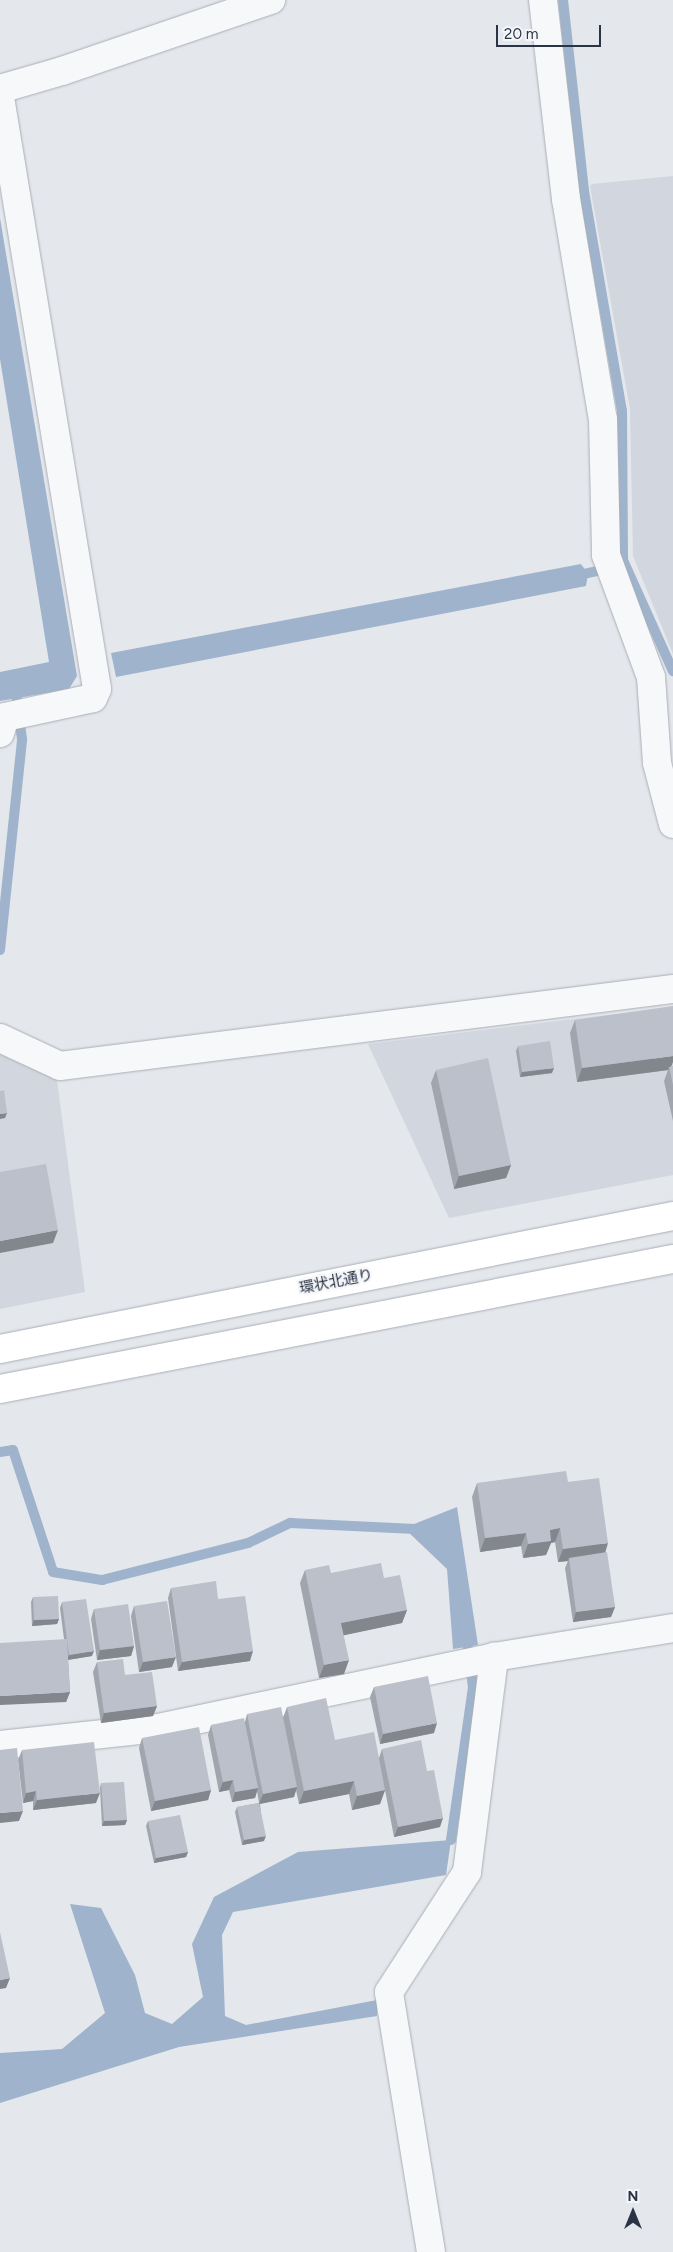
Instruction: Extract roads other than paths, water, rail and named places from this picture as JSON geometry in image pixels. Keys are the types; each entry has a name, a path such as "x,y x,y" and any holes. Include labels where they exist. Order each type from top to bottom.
{"highway":[{"name":"環状北通り","path":"0,1349 673,1216"},
{"path":"0,1389 673,1259"}],"street":[{"path":"0,89 62,71 270,0"},
{"path":"543,0 566,199 602,419 606,555 651,677 657,764 673,824"},
{"path":"0,98 97,689 93,698 33,711 2,725"},
{"path":"0,1038 60,1066 673,989"},
{"path":"0,1745 158,1728 494,1657 673,1628"},
{"path":"431,2252 389,1992 467,1872 494,1657"}],"water":[{"path":"0,218 77,676 69,689 0,701 0,672 49,662 0,359"},
{"path":"581,564 588,574 586,586 116,677 111,653"},
{"path":"457,1507 478,1645 453,1649 447,1569 404,1528"},
{"path":"451,1840 446,1875 233,1912 222,1935 225,2016 246,2025 377,2000 377,2016 179,2047 0,2103 0,2053 62,2049 105,2013 70,1904 101,1908 135,1975 145,2013 172,2024 203,1997 192,1944 214,1897 298,1852"}],"waterway":[{"path":"563,0 584,191 622,411 623,560 673,671"},
{"path":"575,576 596,571"},
{"path":"0,950 22,739 15,685"},
{"path":"0,1452 13,1450 53,1572 102,1580 248,1543 290,1523 415,1529"},
{"path":"451,1840 473,1687 466,1634"}]}
